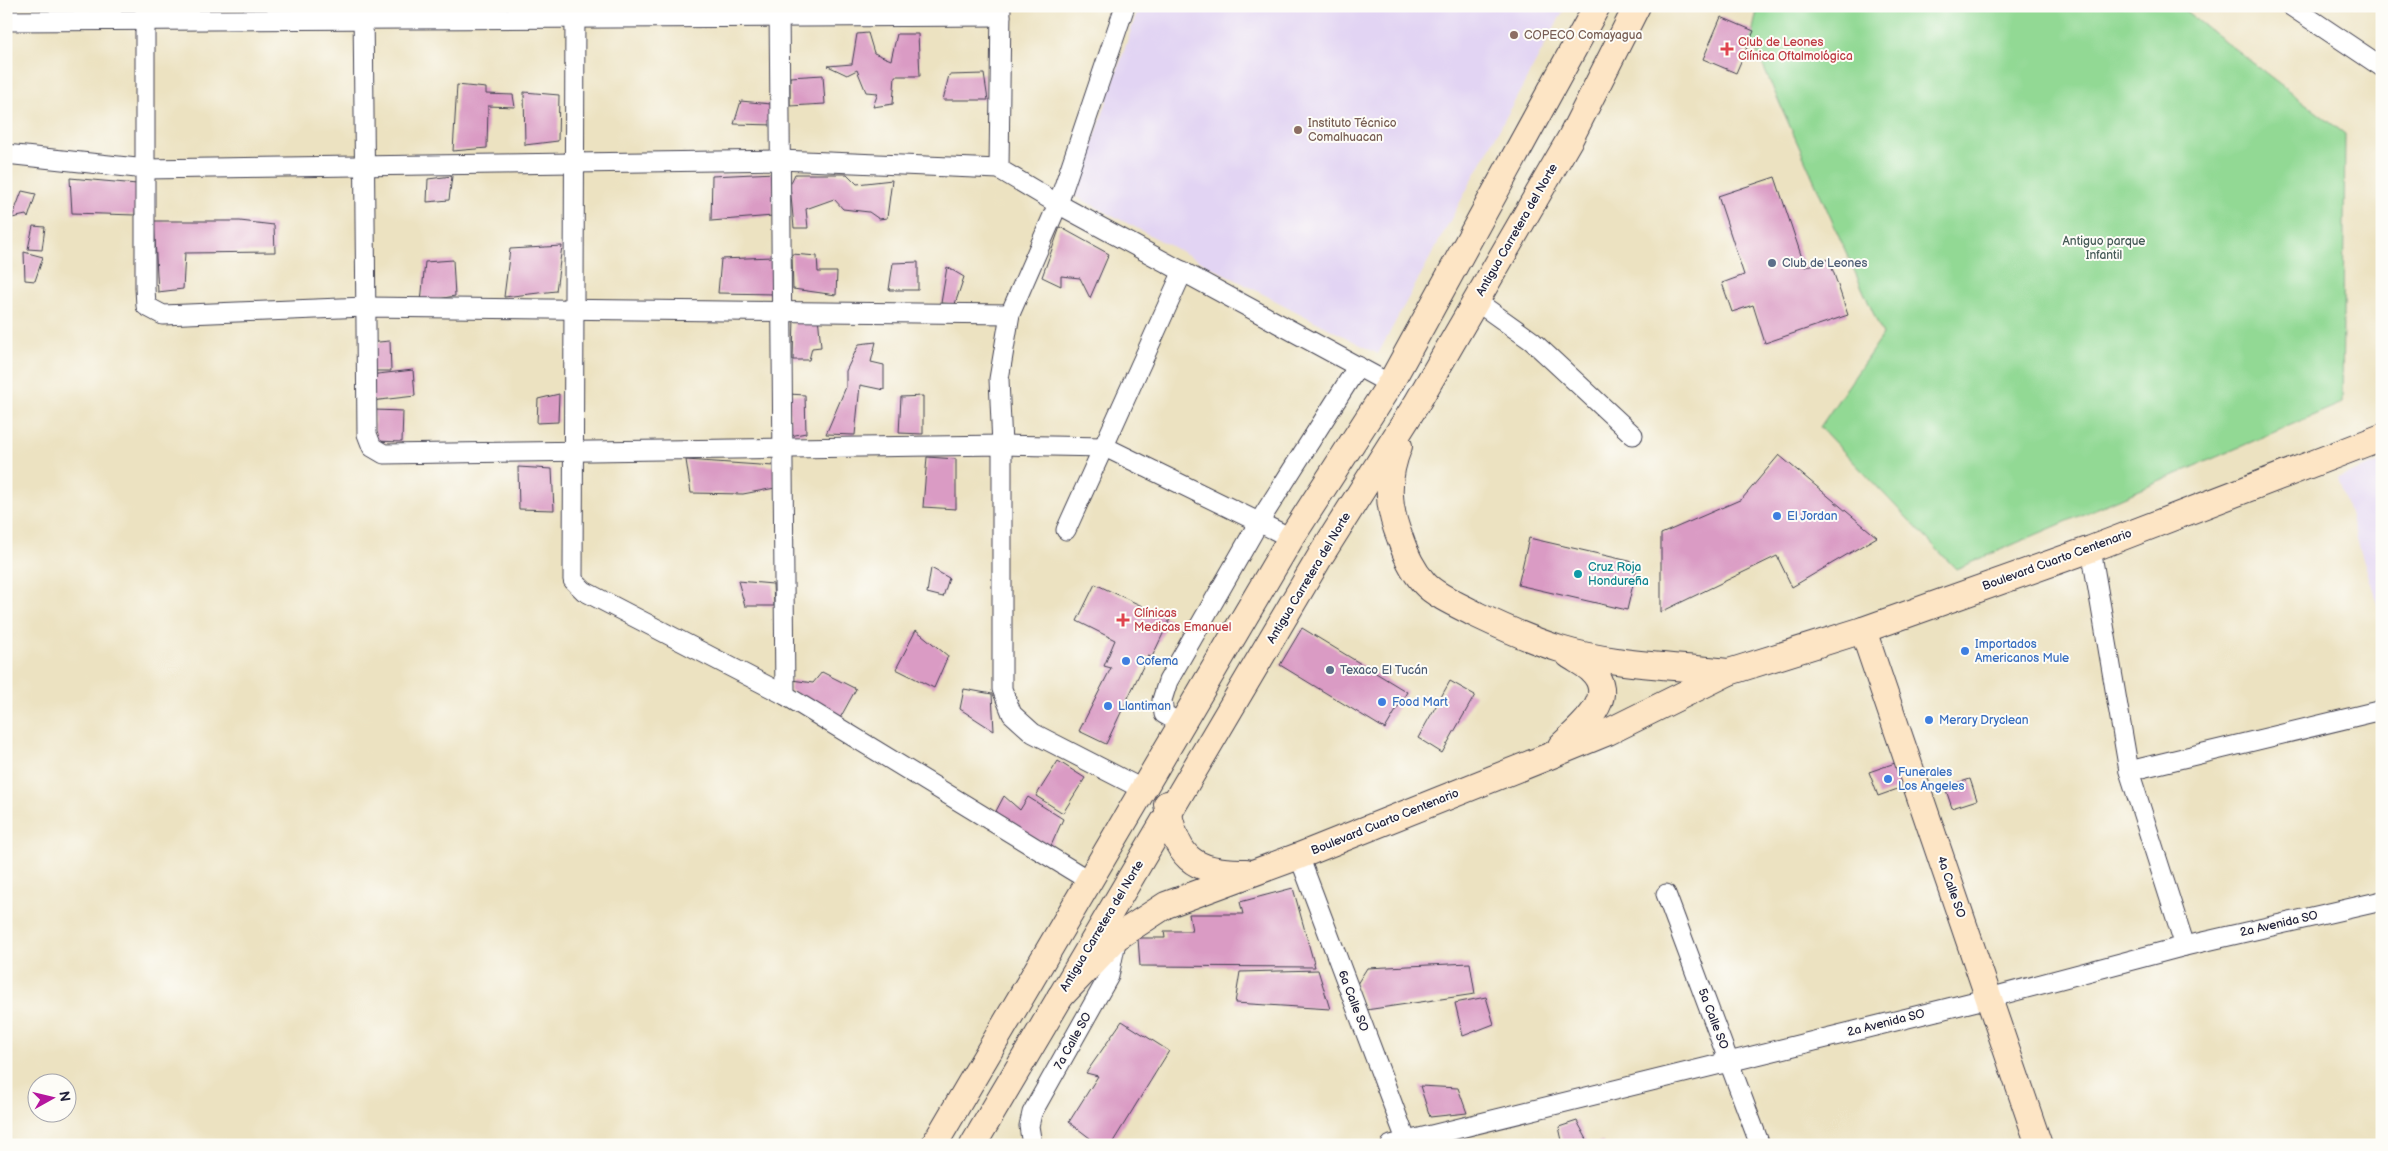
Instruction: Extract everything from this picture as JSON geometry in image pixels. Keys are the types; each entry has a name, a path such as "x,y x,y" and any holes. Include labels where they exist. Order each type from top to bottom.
{"main road":[{"path":"934,1145 1088,880 1291,538 1390,384 1597,6"},
{"name":"Antigua Carretera del Norte","path":"973,1145 1321,555 1417,403 1571,137 1637,6"},
{"name":"Boulevard Cuarto Centenario","path":"1417,403 1391,466 1389,495 1395,527 1411,568 1426,585 1463,608 1522,637 1562,650 1595,657 1729,672"},
{"name":"Boulevard Cuarto Centenario","path":"1060,998 1117,937 1166,904 1299,856 1608,732 1729,672 1863,630 2091,549 2382,437"},
{"name":"4a Calle SO","path":"1863,630 2039,1145"},
{"path":"1552,755 1595,711 1600,702 1602,690 1591,670 1562,650"},
{"path":"1160,760 1175,841 1194,862 1220,872 1254,872"}],"street":[{"path":"1125,6 1058,204 1010,314 999,379 1002,445 1002,689 1012,714 1034,733 1142,789"},
{"path":"2291,6 2382,67"},
{"path":"6,21 145,13 1001,11 1000,169"},
{"path":"575,12 574,580 584,591 785,695 1088,880"},
{"path":"778,12 785,695"},
{"path":"145,13 146,306 163,315 365,307 1010,314"},
{"path":"363,13 367,434 372,446 384,454 1002,445 1105,447 1291,538"},
{"path":"6,154 146,169 575,161 780,160 1000,169 1058,204 1390,384"},
{"path":"1066,530 1183,271"},
{"path":"1476,301 1532,341 1633,435"},
{"path":"1180,724 1164,714 1162,700 1168,681 1259,522 1358,366"},
{"path":"2091,549 2129,771 2185,946"},
{"path":"2129,771 2382,710"},
{"name":"6a Calle SO","path":"1299,856 1402,1143"},
{"name":"5a Calle SO","path":"1666,894 1760,1145"},
{"name":"2a Avenida SO","path":"1402,1143 1989,998 2185,946 2382,901"},
{"name":"7a Calle SO","path":"1032,1145 1029,1126 1032,1113 1109,976 1117,937"}],"shaded area":[{"name":"Instituto Técnico Comalhuacan","path":"1139,6 1566,6 1378,354 1075,196"},
{"path":"2382,461 2382,619 2338,478"}],"green space":[{"name":"Antiguo parque Infantil","path":"1758,6 2179,6 2345,134 2342,403 1956,569 1820,427 1883,335 1751,39"}],"building":[{"name":"Club de Leones Clínica Oftalmológica","path":"1721,17 1754,31 1736,73 1703,59"},
{"path":"868,33 874,53 891,60 897,34 918,34 920,76 895,76 893,104 873,107 878,93 866,92 857,70 847,75 828,66 852,64 857,34"},
{"path":"984,74 988,100 943,100 949,75"},
{"path":"823,75 825,104 790,106 790,77"},
{"path":"457,85 486,88 486,94 513,95 515,107 488,106 487,148 453,151"},
{"path":"524,92 559,95 558,141 525,145"},
{"path":"741,101 771,104 775,125 734,124"},
{"path":"775,173 773,216 711,221 712,176"},
{"path":"795,174 847,174 857,184 892,180 887,218 879,219 869,212 843,209 834,199 806,209 808,228 794,228 790,185"},
{"path":"452,176 449,200 427,202 428,179"},
{"name":"Club de Leones","path":"1775,177 1805,267 1829,259 1848,315 1765,343 1753,305 1732,312 1722,283 1744,275 1718,196"},
{"path":"70,178 137,184 135,215 72,213"},
{"path":"22,191 36,194 28,218 26,215 12,218"},
{"path":"154,221 240,221 274,225 275,252 185,253 183,289 158,292"},
{"path":"33,226 45,227 42,250 28,249"},
{"path":"1060,227 1109,254 1090,298 1080,278 1061,276 1061,286 1042,277"},
{"path":"562,246 556,291 504,297 510,249"},
{"path":"24,252 43,257 35,281 25,280"},
{"path":"792,254 817,256 818,272 837,272 836,295 793,289"},
{"path":"773,257 775,294 718,293 721,259"},
{"path":"453,260 455,296 421,302 425,262"},
{"path":"918,262 918,290 889,290 893,263"},
{"path":"947,267 964,277 955,304 941,303"},
{"path":"794,316 818,316 821,347 812,348 809,360 793,360"},
{"path":"390,341 391,371 369,371 367,343"},
{"path":"876,342 871,362 884,365 884,390 860,385 855,435 826,434 846,387 846,371 859,344"},
{"path":"413,370 415,396 371,401 369,375"},
{"path":"559,394 558,422 537,423 538,399"},
{"path":"789,394 805,395 806,433 790,436"},
{"path":"923,396 923,434 899,433 901,397"},
{"path":"374,410 403,411 402,442 375,441"},
{"name":"El Jordan","path":"1779,455 1877,537 1792,587 1777,556 1661,612 1661,534 1742,499"},
{"path":"927,457 956,459 956,509 923,507"},
{"path":"686,460 774,466 775,488 743,494 691,493"},
{"path":"518,467 552,469 554,510 519,509"},
{"name":"Cruz Roja Hondureña","path":"1529,538 1638,563 1627,610 1518,585"},
{"path":"931,568 949,578 943,597 927,593"},
{"path":"738,581 773,584 774,606 745,606"},
{"path":"1095,584 1170,619 1152,657 1148,656 1106,744 1079,731 1111,668 1104,666 1115,640 1077,621"},
{"name":"Texaco El Tucán","path":"1302,628 1407,692 1385,729 1280,665"},
{"path":"916,630 948,656 934,688 896,669"},
{"path":"822,672 856,689 839,720 790,690 792,680 813,683"},
{"path":"1450,681 1475,695 1442,753 1418,738"},
{"path":"964,689 992,694 994,731 960,709"},
{"path":"1058,761 1085,778 1063,813 1036,796"},
{"name":"Funerales Los Angeles","path":"1898,762 1906,786 1878,796 1869,772"},
{"path":"1970,779 1977,800 1952,808 1945,787"},
{"path":"1004,796 1020,810 1028,797 1063,819 1050,848 995,813"},
{"path":"1293,888 1315,967 1140,966 1138,938 1165,938 1164,931 1192,931 1189,914 1243,914 1240,902"},
{"path":"1470,963 1475,994 1366,1010 1357,984 1367,968"},
{"path":"1318,970 1330,1009 1235,1003 1240,972"},
{"path":"1486,997 1494,1024 1463,1036 1455,1003"},
{"path":"1122,1021 1169,1051 1111,1145 1099,1145 1069,1122 1098,1076 1086,1073"},
{"path":"1420,1086 1458,1088 1467,1113 1430,1117"},
{"path":"1577,1121 1590,1145 1563,1145 1559,1127"},
{"path":"1603,1142 1603,1145 1591,1145 1591,1144"}],"place":[{"name":"COPECO Comayagua","path":"1514,35"},
{"name":"Club de Leones Clínica Oftalmológica","path":"1727,49"},
{"name":"Instituto Técnico Comalhuacan","path":"1298,130"},
{"name":"Club de Leones","path":"1772,263"},
{"name":"El Jordan","path":"1777,516"},
{"name":"Cruz Roja Hondureña","path":"1578,574"},
{"name":"Clínicas Medicas Emanuel","path":"1123,620"},
{"name":"Importados Americanos Mule","path":"1965,651"},
{"name":"Cofema","path":"1126,661"},
{"name":"Texaco El Tucán","path":"1330,670"},
{"name":"Food Mart","path":"1382,702"},
{"name":"Llantiman","path":"1108,706"},
{"name":"Merary Dryclean","path":"1929,720"},
{"name":"Funerales Los Angeles","path":"1888,779"}]}
